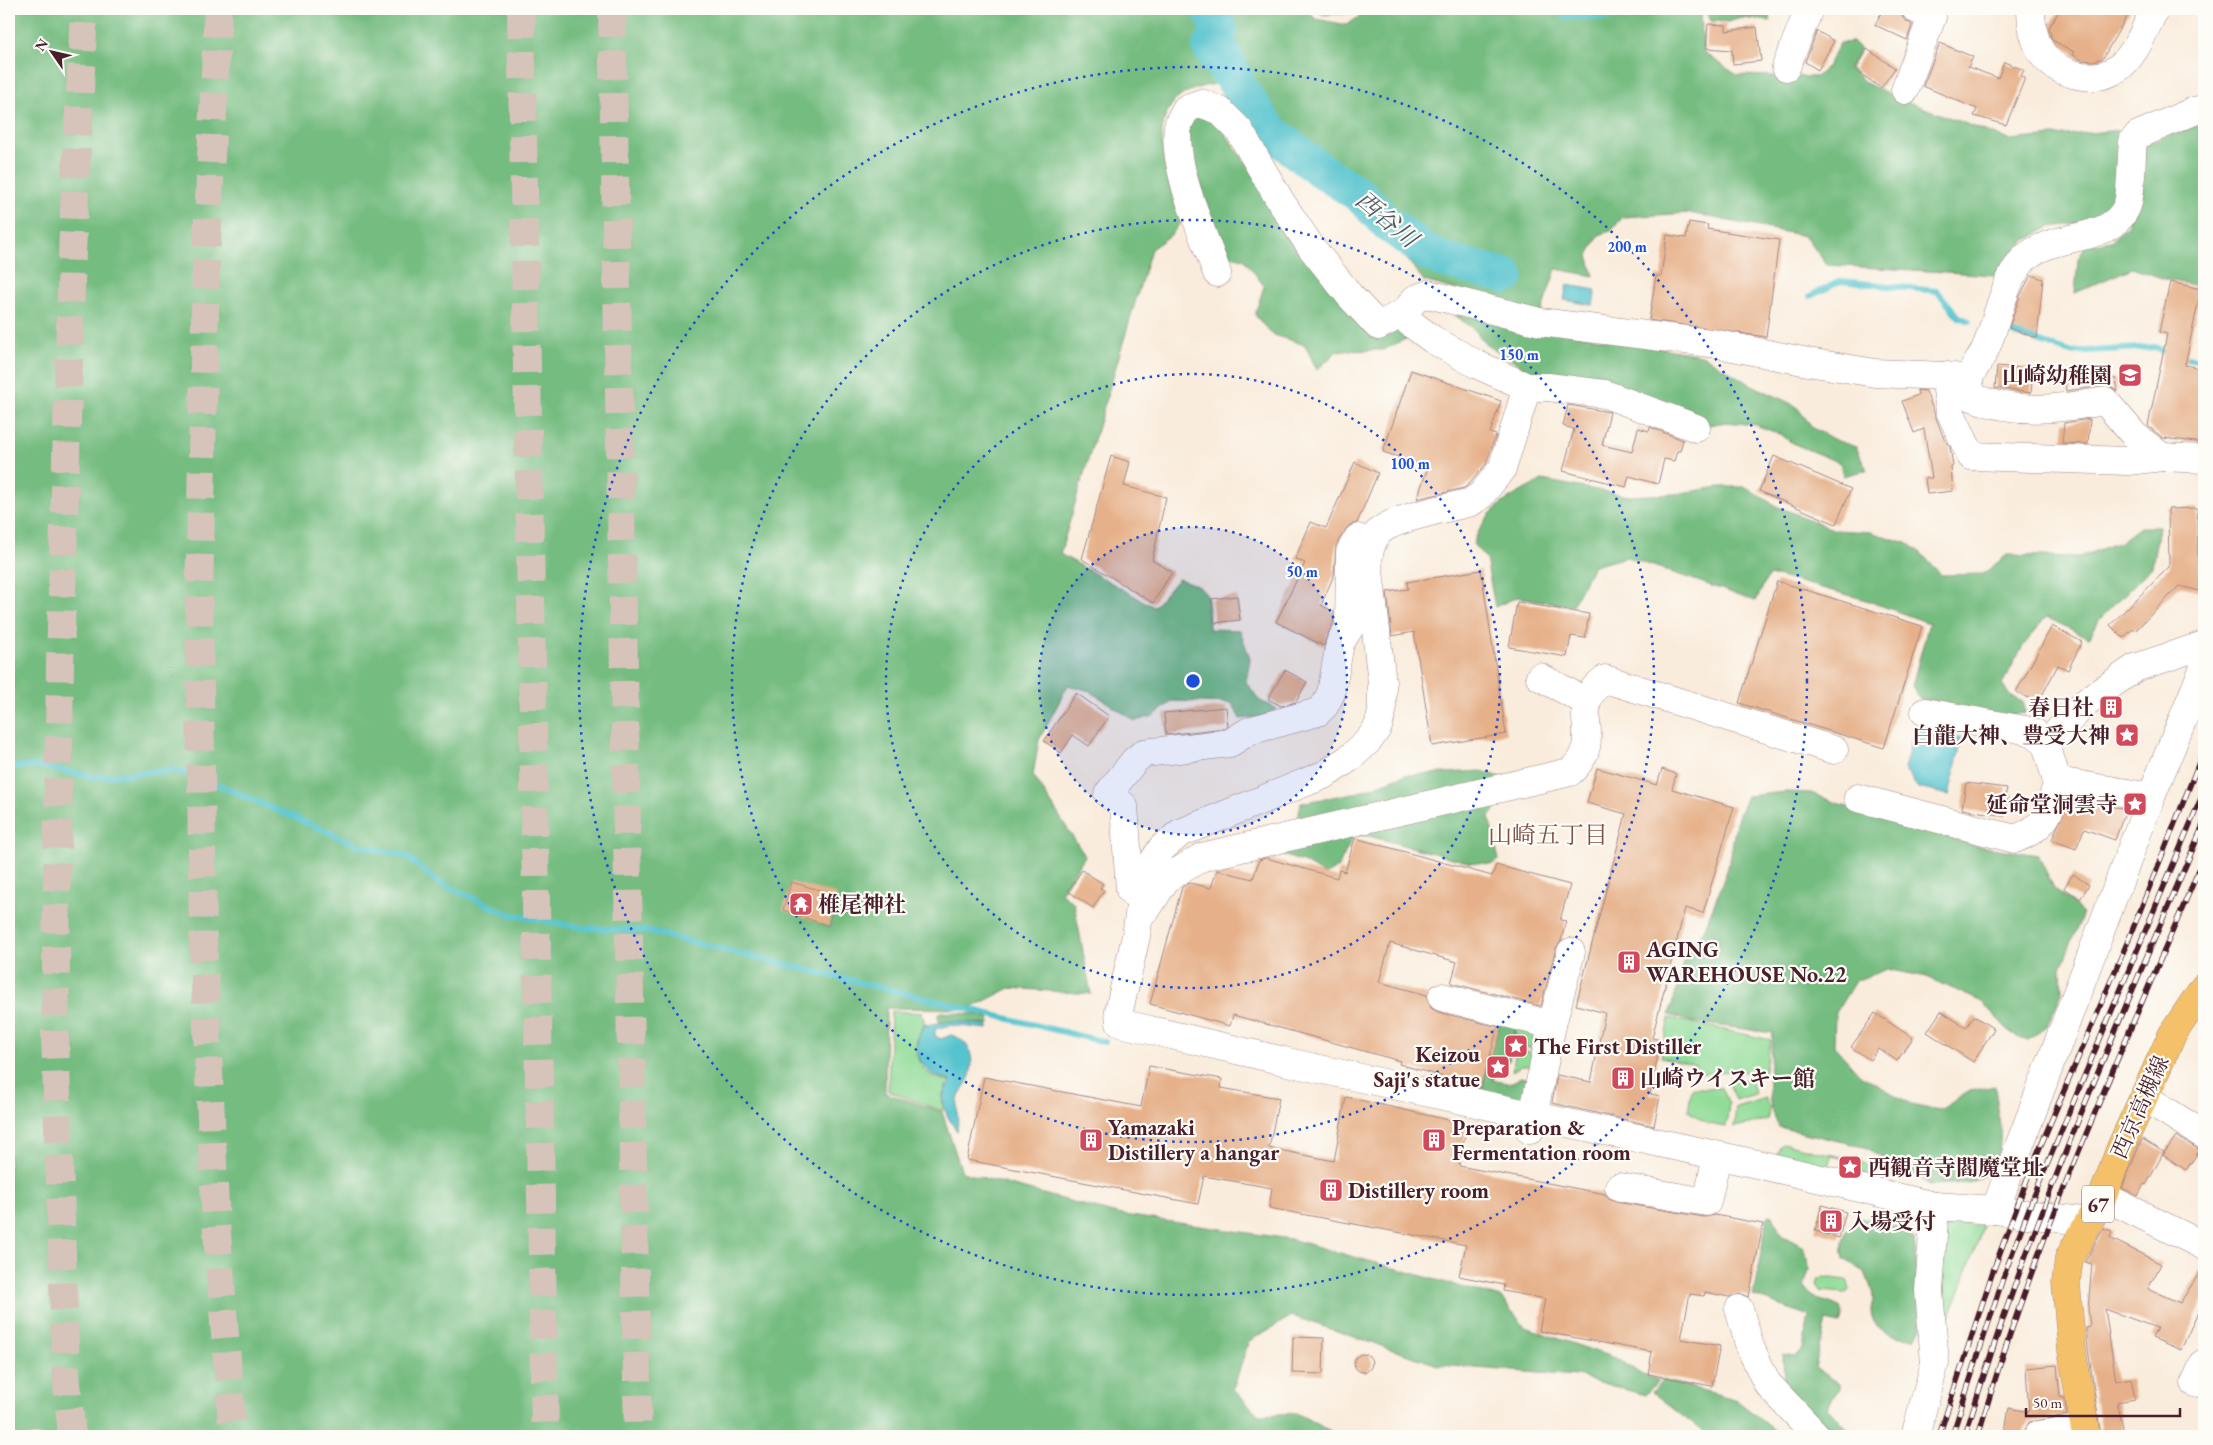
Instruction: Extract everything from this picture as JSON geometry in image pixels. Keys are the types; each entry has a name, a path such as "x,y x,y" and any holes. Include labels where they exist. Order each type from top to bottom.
{"main road":[{"name":"西京高槻線","path":"2085,1433 2072,1351 2066,1283 2069,1258 2102,1196 2172,1034 2204,987"}],"street":[{"path":"1786,68 1809,9"},
{"path":"1905,90 1932,17 1916,9"},
{"path":"2031,9 2032,30 2040,52 2056,67 2076,75 2095,76 2115,70 2131,55 2155,9"},
{"path":"1217,273 1182,172 1177,143 1178,124 1186,109 1201,103 1220,111 1239,130 1276,194 1311,247 1350,296 1378,326 1405,312 1415,299 1428,294 1540,322 1718,344 1808,362 1874,372 1956,377 1972,397 1994,406 2054,410 2105,401 2135,436 2162,457"},
{"path":"2204,109 2194,111 2138,135 2133,141 2128,204 2120,219 2106,229 2055,242 2025,258 2013,274 1984,352 1956,377 1950,411 1970,456 2128,461 2162,457 2204,459"},
{"path":"1405,312 1410,322 1432,339 1476,364 1526,387 1548,387 1605,394 1696,428"},
{"path":"1141,902 1130,890 1124,806 1108,794 1135,760 1144,753 1230,744 1249,731 1318,712 1325,705 1331,694 1340,643 1349,629 1350,552 1358,536 1391,524 1471,502 1481,495 1502,470 1526,387"},
{"path":"1391,524 1379,532 1370,545 1368,562 1382,683 1382,712 1378,727 1369,740 1351,757 1326,774 1180,833 1162,848 1152,865 1143,888 1136,936 1119,1011 1120,1023 1531,1123 1717,1156 1934,1206 1995,1210 2089,1222"},
{"path":"2046,744 2086,702 2135,668 2204,645"},
{"path":"1995,1210 2151,797 2204,667"},
{"path":"1540,677 1585,701"},
{"path":"1136,936 1150,901 1166,879 1202,857 1570,772 1581,762 1588,748 1585,701 1593,688 1605,679 1834,750"},
{"path":"1858,798 2015,839 2026,835 2044,821 2051,810 2057,781 2046,744 2035,734 2025,730 1925,712"},
{"path":"2057,781 2151,797"},
{"path":"1531,1123 1570,952"},
{"path":"1442,997 1552,1025"},
{"path":"2144,1097 2202,1128"},
{"path":"1619,1187 1707,1202 1717,1156"},
{"path":"2102,1196 2204,1246"},
{"path":"1915,1436 1935,1363 1929,1290 1934,1206"},
{"path":"1739,1309 1750,1347 1767,1383 1817,1436"},
{"path":"2038,1435 2085,1433"}],"green space":[{"path":"9,9 1306,9 1316,19 1347,25 1370,9 1701,9 1703,52 1737,75 1816,77 1827,67 1840,43 1852,42 1861,49 1850,68 1866,83 1900,99 2009,140 2122,130 2124,154 2113,212 2094,222 2050,227 2025,241 2007,257 1995,275 1827,265 1805,236 1689,213 1623,217 1610,231 1599,235 1588,255 1594,276 1556,269 1541,313 1424,281 1351,187 1333,171 1280,144 1235,97 1217,84 1191,90 1174,102 1165,118 1162,136 1163,157 1181,222 1171,235 1151,249 1060,554 1154,607 1178,579 1198,586 1207,595 1209,629 1240,630 1250,659 1246,682 1260,701 1277,709 1261,717 1240,719 1232,703 1173,701 1153,716 1135,721 1090,691 1068,685 1039,740 1033,775 1085,856 1061,893 1074,903 1091,994 1010,988 969,1009 886,1008 885,1093 942,1112 962,1172 1117,1214 1290,1239 1501,1298 1525,1327 1620,1360 1642,1375 1659,1380 1645,1395 1577,1376 1438,1365 1292,1316 1249,1341 1233,1389 1259,1415 1296,1413 1340,1436 9,1436"},
{"path":"1316,9 1361,9 1355,13 1323,15"},
{"path":"1704,9 1767,9 1771,21 1742,18 1727,22 1711,21"},
{"path":"1193,117 1215,119 1244,160 1396,328 1410,337 1383,350 1337,351 1317,370 1305,345 1271,334 1255,315 1264,286 1244,259 1226,255 1193,165 1187,128"},
{"path":"2204,122 2204,287 2168,280 2132,268 2075,293 2078,259 2085,246 2111,241 2128,224 2143,145"},
{"path":"1453,314 1702,355 1746,382 1796,406 1813,428 1835,440 1856,447 1867,470 1843,476 1840,463 1792,443 1782,435 1756,425 1726,422 1703,426 1525,369 1510,358 1486,345 1475,330"},
{"path":"1542,480 1629,496 1675,494 1719,487 1746,487 1776,506 1835,530 1870,532 1907,543 1921,553 1941,575 1983,574 2007,555 2079,557 2120,542 2140,527 2159,527 2152,567 2099,620 2089,638 2046,617 2023,646 2002,684 2010,696 2023,702 2026,713 1986,713 1920,699 1912,686 1929,623 1863,599 1777,576 1768,576 1756,601 1627,557 1593,566 1572,606 1517,597 1495,607 1486,559 1473,544 1485,520 1492,512 1509,499"},
{"path":"1482,771 1507,779 1497,808 1489,817 1499,860 1492,864 1467,862 1369,836 1354,835 1338,867 1325,875 1303,862 1276,853 1298,817 1301,803 1359,792 1405,775"},
{"path":"1785,792 1811,793 1871,816 1896,821 1972,845 2038,855 2054,888 2083,913 2061,968 2062,993 2047,1026 2027,1041 2010,1032 1982,1002 1927,977 1887,969 1855,981 1835,1014 1834,1046 1860,1075 1911,1104 1940,1110 1970,1091 1995,1086 2000,1124 1999,1151 1989,1172 1979,1179 1961,1183 1929,1185 1911,1172 1864,1147 1779,1127 1774,1117 1769,1094 1773,1033 1693,1022 1669,1015 1686,955 1704,930 1721,887 1730,861 1736,822 1747,796"},
{"path":"891,1011 922,1013 925,1024 919,1033 916,1051 923,1068 930,1074 949,1080 942,1096 943,1111 888,1091"},
{"path":"940,1012 975,1014 990,1018 989,1024 939,1021 938,1016"},
{"path":"1501,1018 1517,1022 1514,1036 1506,1044 1510,1055 1509,1061 1498,1059 1493,1080 1507,1083 1520,1077 1529,1079 1524,1100 1481,1090"},
{"path":"1669,1018 1771,1040 1764,1073 1731,1071 1694,1074 1696,1065 1661,1057"},
{"path":"1517,1022 1537,1035 1535,1049 1525,1047 1523,1040 1515,1036"},
{"path":"1524,1051 1534,1053 1531,1066 1521,1066 1512,1071 1515,1056"},
{"path":"1751,1078 1755,1094 1735,1100 1729,1084"},
{"path":"1692,1088 1722,1088 1729,1104 1726,1127 1709,1124 1688,1111"},
{"path":"1765,1098 1769,1107 1768,1120 1734,1127 1736,1107"},
{"path":"1784,1143 1859,1161 1873,1168 1884,1180 1856,1174 1858,1162 1831,1156 1828,1168 1776,1157 1780,1146"},
{"path":"1768,1215 1773,1216 1781,1235 1802,1246 1808,1259 1809,1270 1804,1286 1816,1298 1842,1309 1840,1324 1826,1321 1815,1368 1839,1384 1840,1390 1831,1399 1827,1408 1854,1436 1831,1436 1784,1387 1783,1354 1796,1356 1803,1349 1809,1316 1753,1296"},
{"path":"1860,1217 1899,1227 1914,1239 1922,1328 1915,1338 1900,1337 1880,1329 1872,1318 1872,1292 1865,1272 1844,1259 1843,1240 1847,1229"},
{"path":"1949,1220 1983,1227 1944,1333 1941,1255"},
{"path":"1819,1278 1847,1280 1850,1289 1845,1293 1821,1291 1817,1285"},
{"path":"1663,1380 1735,1399 1782,1436 1708,1436 1652,1392"}],"water":[{"path":"1567,285 1596,290 1593,305 1564,300"},
{"path":"1915,726 1962,738 1949,795 1918,788 1904,769"},
{"path":"951,1021 988,1025 988,1029 951,1025 935,1029 935,1036 941,1039 951,1035 957,1037 967,1045 970,1051 972,1063 970,1076 958,1100 957,1131 946,1113 943,1101 946,1089 950,1083 949,1079 931,1073 925,1067 920,1060 917,1043 925,1025"}],"building":[{"path":"1883,9 1901,11 1903,18 1912,25 1907,40 1875,25"},
{"path":"2060,9 2131,9 2103,58 2094,61 2081,60 2072,54 2074,52 2052,40 2049,28"},
{"path":"1708,24 1726,25 1726,31 1757,27 1761,61 1733,64 1732,50 1706,48"},
{"path":"1817,31 1834,41 1818,70 1805,62"},
{"path":"1940,43 1973,57 1968,67 1998,78 2004,62 2024,70 2021,76 2025,78 2006,125 1974,116 1977,109 1923,86"},
{"path":"1867,49 1895,68 1881,88 1854,69"},
{"path":"1689,222 1708,225 1707,229 1779,240 1766,337 1649,320 1656,276 1661,276 1667,235 1686,238"},
{"path":"2031,275 2043,279 2037,338 2009,328 2020,296"},
{"path":"2170,282 2201,289 2185,365 2204,369 2204,443 2163,438 2148,426 2167,334 2159,332"},
{"path":"1997,366 2033,369 2031,393 1995,388"},
{"path":"1411,370 1501,401 1490,433 1496,435 1486,464 1464,488 1417,499 1428,467 1383,452"},
{"path":"2064,374 2116,379 2118,392 2111,387 2103,386 2066,391"},
{"path":"1917,390 1926,391 1944,439 1950,447 1953,466 1951,467 1953,491 1927,494 1925,478 1932,478 1924,429 1914,433 1902,401 1918,395"},
{"path":"1568,405 1610,412 1602,445 1632,452 1638,428 1649,431 1650,427 1683,440 1680,451 1677,451 1674,461 1664,459 1658,484 1629,476 1626,487 1563,471 1574,429 1563,426"},
{"path":"2090,419 2088,444 2062,443 2064,423"},
{"path":"1111,456 1130,462 1124,486 1166,497 1152,560 1172,572 1153,603 1082,559"},
{"path":"1774,456 1851,489 1836,524 1759,491"},
{"path":"1355,462 1378,473 1357,523 1350,525 1345,530 1336,545 1334,575 1321,605 1334,612 1333,624 1324,646 1276,622 1305,563 1295,559 1311,522 1326,528"},
{"path":"2197,508 2198,557 2204,558 2204,592 2179,586 2135,631 2133,629 2123,638 2110,625 2169,567 2168,509"},
{"path":"1481,570 1506,734 1432,746 1414,632 1392,636 1387,592 1408,589 1407,582"},
{"path":"1777,581 1922,626 1884,748 1739,703"},
{"path":"1237,596 1240,620 1214,623 1211,599"},
{"path":"1517,602 1589,614 1585,638 1571,636 1567,657 1509,647"},
{"path":"2052,626 2082,642 2068,670 2058,665 2038,703 2016,692"},
{"path":"1285,670 1307,682 1296,702 1281,706 1268,699"},
{"path":"1076,693 1109,716 1089,746 1073,735 1061,753 1044,741"},
{"path":"1226,707 1228,726 1225,728 1166,735 1164,713"},
{"path":"1597,768 1657,785 1662,769 1676,774 1672,789 1734,807 1703,913 1685,908 1652,1038 1661,1040 1650,1094 1660,1096 1654,1126 1552,1103 1557,1075 1591,1082 1605,1013 1576,1005 1626,814 1587,803"},
{"path":"1966,783 2007,788 2005,797 2008,797 2005,816 1962,809"},
{"path":"2069,799 2126,809 2115,840 2084,829 2076,849 2052,840"},
{"path":"1355,838 1492,876 1496,865 1570,885 1560,920 1566,921 1561,941 1556,948 1541,1006 1451,983 1457,962 1390,943 1379,982 1427,995 1431,1008 1438,1012 1498,1027 1481,1088 1399,1064 1400,1061 1233,1015 1230,1026 1150,1004 1182,887 1190,883 1211,888 1217,870 1253,879 1259,860 1266,858 1337,878 1339,870 1345,872"},
{"path":"1082,870 1103,884 1100,888 1104,890 1093,908 1068,891"},
{"path":"2073,874 2089,885 2080,899 2064,888"},
{"path":"791,882 837,895 828,926 783,910"},
{"path":"1941,1011 1966,1028 1974,1016 1994,1029 1973,1062 1927,1032"},
{"path":"1875,1013 1913,1038 1897,1061 1878,1048 1870,1060 1851,1047"},
{"path":"1149,1066 1222,1079 1221,1088 1279,1098 1269,1148 1334,1161 1346,1097 1467,1124 1459,1166 1605,1194 1609,1199 1616,1202 1704,1217 1715,1215 1763,1224 1749,1297 1742,1294 1729,1297 1705,1292 1704,1296 1690,1294 1681,1339 1720,1346 1712,1386 1648,1374 1652,1352 1539,1331 1545,1299 1503,1291 1504,1285 1459,1276 1466,1245 1269,1208 1272,1188 1204,1176 1198,1204 967,1160 984,1077 1141,1107"},
{"path":"2176,1136 2200,1150 2186,1170 2163,1155"},
{"path":"2142,1139 2164,1152 2138,1196 2122,1188"},
{"name":"入場受付","path":"1822,1205 1846,1212 1839,1238 1815,1231"},
{"path":"2103,1228 2112,1231 2110,1238 2161,1264 2148,1289 2180,1303 2204,1266 2204,1298 2181,1350 2152,1338 2157,1328 2105,1309 2116,1381 2131,1378 2135,1399 2117,1402 2125,1436 2101,1436 2088,1349 2086,1327 2090,1326 2088,1309 2092,1264 2085,1262"},
{"path":"1293,1337 1324,1338 1323,1374 1292,1373"},
{"path":"1363,1354 1369,1357 1372,1363 1369,1369 1363,1372 1357,1369 1354,1363 1357,1357"},
{"path":"2057,1365 2060,1398 2064,1397 2067,1415 2029,1422 2023,1434 2005,1431 2009,1408 2029,1412 2026,1368"}],"waterway":[{"name":"西谷川","path":"1210,9 1220,30 1210,47 1270,131 1319,169 1360,195 1388,224 1428,253 1447,261 1506,276"},
{"path":"1563,16 1604,18 1638,9"},
{"name":"西谷川","path":"1220,30 1231,37 1276,126 1280,140"},
{"path":"1810,296 1841,281 1937,291 1959,317 1969,321"},
{"path":"2007,331 2070,352 2156,347 2170,355"},
{"path":"2180,357 2204,361"},
{"path":"9,767 38,766 95,777 176,770 202,778 358,845 406,856 438,882 508,914 584,928 647,931 1105,1042"}],"tunnel":[{"path":"72,1436 66,1374 55,1033 60,663 72,253 84,9"},
{"path":"218,9 206,262 199,603 203,940 215,1208 233,1436"},
{"path":"521,9 545,1436"},
{"path":"612,9 638,1436"}],"railway":[{"path":"1939,1436 1992,1274 2032,1166 2130,936 2204,750"},
{"path":"1952,1436 2003,1278 2031,1203 2204,791"},
{"path":"1965,1436 2017,1280 2076,1126 2204,823"},
{"path":"1978,1436 2026,1288 2053,1216 2112,1072 2204,858"}],"place":[{"name":"山崎幼稚園","path":"2130,375"},
{"name":"春日社","path":"2111,707"},
{"name":"白龍大神、豊受大神","path":"2127,735"},
{"name":"延命堂洞雲寺","path":"2135,804"},
{"name":"椎尾神社","path":"801,904"},
{"name":"AGING WAREHOUSE No.22","path":"1629,962"},
{"name":"The First Distiller","path":"1516,1046"},
{"name":"Keizou Saji's statue","path":"1498,1067"},
{"name":"山崎ウイスキー館","path":"1623,1078"},
{"name":"Yamazaki Distillery a hangar","path":"1091,1140"},
{"name":"Preparation & Fermentation room","path":"1434,1140"},
{"name":"西観音寺閻魔堂址","path":"1850,1167"},
{"name":"Distillery room","path":"1331,1190"},
{"name":"入場受付","path":"1831,1221"}],"district":[{"name":"山崎五丁目","path":"1548,834"}]}
